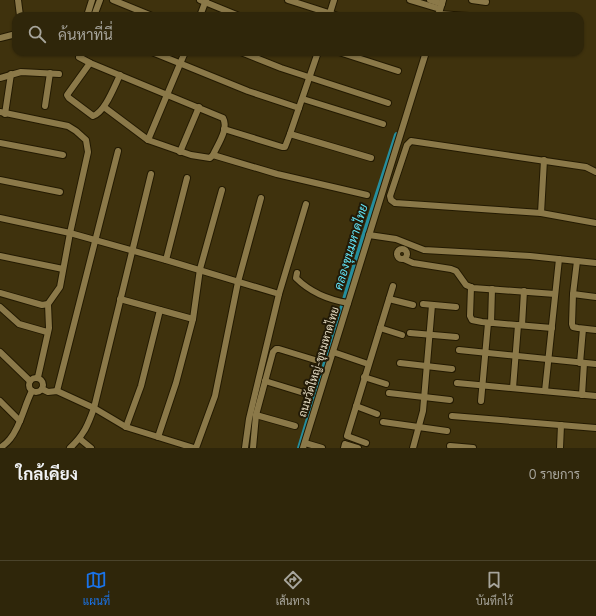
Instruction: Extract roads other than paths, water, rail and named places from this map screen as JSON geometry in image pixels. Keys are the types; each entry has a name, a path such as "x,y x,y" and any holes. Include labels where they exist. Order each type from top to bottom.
{"street":[{"path":"18,0 20,12"},
{"path":"89,12 92,0"},
{"path":"96,12 100,0"},
{"path":"113,0 142,12"},
{"path":"288,0 322,12"},
{"path":"331,12 334,0"},
{"path":"410,0 430,2 439,8 454,12"},
{"path":"472,0 486,2"},
{"path":"201,12 204,1 230,12"},
{"path":"0,38 12,35"},
{"path":"79,56 90,63 223,118 225,120 224,129 213,155 210,158 206,158 180,152 148,140 104,107"},
{"path":"162,56 248,90 299,108"},
{"path":"148,140 183,56"},
{"path":"251,56 280,68 388,103"},
{"path":"224,129 283,147 287,144 317,56"},
{"path":"351,56 398,71"},
{"name":"ถนนวัดใหญ่-ขุนมหาดไทย","path":"304,446 333,352 346,303 425,56"},
{"path":"90,63 67,95 93,116 95,116 104,107 120,75"},
{"path":"0,78 21,72 59,74"},
{"path":"45,106 50,73"},
{"path":"12,74 3,113 68,126 86,140 88,146 60,287 48,304 49,328 38,378"},
{"path":"303,99 383,124"},
{"path":"180,152 199,107"},
{"path":"290,134 371,158"},
{"path":"596,172 586,167 411,141 407,145 390,196 391,200 395,203 541,213 596,223"},
{"path":"0,143 63,155"},
{"path":"57,391 118,151"},
{"path":"213,155 277,174 367,195"},
{"path":"541,213 544,160"},
{"path":"70,448 80,440 87,427 94,408 131,251 151,174"},
{"path":"166,260 187,178"},
{"path":"0,180 60,192"},
{"path":"158,437 176,383 193,319 200,269 222,190"},
{"path":"42,389 48,392 57,391 94,408 126,427 195,448 215,396 238,282 261,198"},
{"path":"245,448 249,419 279,294 306,204"},
{"path":"0,218 70,234 200,269 279,294"},
{"path":"369,234 402,241 424,250 559,259 596,263"},
{"path":"402,241 402,248 397,254 400,258 413,263 456,271 466,285 471,287 555,294"},
{"path":"0,256 64,269"},
{"path":"545,391 559,259"},
{"path":"577,261 573,294 572,324 573,326 596,330"},
{"path":"297,273 296,278 314,291 346,303"},
{"path":"366,443 347,436 393,286"},
{"path":"471,287 470,318 472,320 489,323 552,328"},
{"path":"481,401 492,289"},
{"path":"513,388 515,356 524,291"},
{"path":"0,293 42,305 48,304"},
{"path":"573,294 596,296"},
{"path":"120,299 193,319"},
{"path":"389,299 413,305"},
{"path":"423,304 456,307"},
{"path":"413,448 420,427 425,398 432,305"},
{"path":"0,307 19,324 47,332"},
{"path":"126,427 140,386 160,310"},
{"path":"380,328 402,335"},
{"path":"582,395 583,328"},
{"path":"410,333 456,337"},
{"path":"253,448 256,415 273,352 276,349 315,360"},
{"path":"459,350 596,364"},
{"path":"0,352 30,381"},
{"path":"333,352 368,364"},
{"path":"400,363 452,369"},
{"path":"32,391 29,386 30,381 35,377 38,378"},
{"path":"38,378 43,384 42,389"},
{"path":"364,378 386,384"},
{"path":"265,381 304,393"},
{"path":"457,383 596,396"},
{"path":"32,391 37,392 42,389"},
{"path":"0,448 11,439 32,391"},
{"path":"389,394 450,400"},
{"path":"0,401 20,421"},
{"path":"356,406 377,414"},
{"path":"256,415 295,426"},
{"path":"452,416 596,428"},
{"path":"383,422 447,431"},
{"path":"560,448 561,425"},
{"path":"80,440 91,448"},
{"path":"344,448 345,444 358,448"},
{"path":"304,446 322,448"},
{"path":"450,446 473,448"}],"waterway":[{"name":"คลองขุนมหาดไทย","path":"300,448 363,240 397,135"}]}
